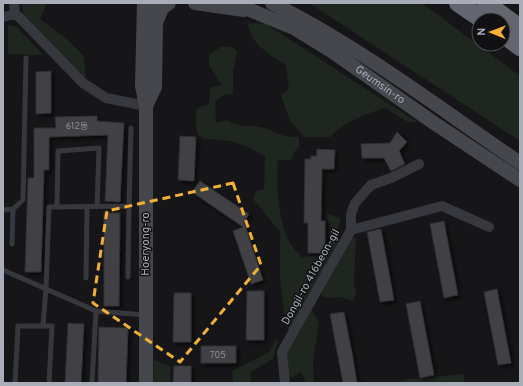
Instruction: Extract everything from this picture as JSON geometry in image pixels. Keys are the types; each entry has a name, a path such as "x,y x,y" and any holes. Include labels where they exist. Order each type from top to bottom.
{"highway":[{"path":"458,3 471,12"},
{"path":"475,3 488,12"},
{"path":"486,3 520,28"},
{"path":"498,3 520,19"},
{"path":"511,29 520,36"},
{"path":"511,40 520,47"}],"street":[{"path":"14,3 15,14 83,83 106,98 146,106"},
{"path":"137,3 142,30"},
{"name":"Hoeryong-ro","path":"144,3 142,30 142,86 146,106 146,383"},
{"name":"Hoeryong-ro","path":"146,106 155,88 156,23 153,3"},
{"path":"156,23 162,8 169,3"},
{"path":"195,3 254,12"},
{"name":"Geumsin-ro","path":"233,3 294,28 333,52 434,123 520,180"},
{"name":"Geumsin-ro","path":"272,3 303,19 368,59 520,163"},
{"path":"3,17 15,14"},
{"path":"351,230 351,214 355,203 371,185 391,178 419,164"},
{"name":"Dongil-ro 416beon-gil","path":"285,383 282,352 351,230 442,206 489,227"}],"lane":[{"path":"12,244 13,210 23,200 26,58"},
{"path":"128,277 131,128"},
{"path":"57,207 58,151 99,148 97,207"},
{"path":"43,326 49,207 129,206"},
{"path":"86,278 87,207"},
{"path":"3,210 13,210"},
{"path":"3,270 96,311 146,315"},
{"path":"92,383 96,311"},
{"path":"15,383 18,326 52,326 49,383"}],"highlighted area":[{"path":"233,183 261,265 180,362 93,303 107,211"}],"shaded area":[{"path":"22,3 47,3 40,19 69,41 84,56 86,83 23,13"},
{"path":"309,3 422,3 471,40 471,52 488,52 520,76 520,141"},
{"path":"248,23 266,24 417,122 408,122 385,108 355,119 330,137 305,137 290,121 281,95 289,89 286,65 261,48 252,37"},
{"path":"8,25 17,27 43,55 8,54"},
{"path":"220,47 232,47 237,51 233,72 233,94 223,95 215,102 216,123 227,120 241,126 260,127 282,135 299,137 299,147 294,152 293,158 290,160 278,160 277,180 280,214 291,245 302,258 314,255 326,257 330,245 331,233 326,213 341,219 336,233 337,243 356,237 354,283 356,294 353,301 340,297 325,298 315,287 308,304 319,322 313,363 314,383 306,383 301,372 291,378 279,353 289,333 284,312 280,280 280,232 253,199 256,191 264,189 265,156 237,143 204,138 199,136 196,130 197,108 209,104 210,88 222,85 209,65 209,55"},
{"path":"276,339 278,341 273,359 251,372 250,383 233,383 232,371 269,352"},
{"path":"154,360 171,366 170,383 153,383"},
{"path":"464,374 464,383 392,383 411,379"}],"building":[{"path":"51,71 51,113 36,114 36,72"},
{"path":"97,116 97,121 124,123 120,202 105,201 108,135 49,137 49,170 44,170 41,272 25,272 28,178 34,178 34,128 56,128 55,117"},
{"path":"397,132 407,142 399,151 405,164 391,171 384,158 362,158 361,144 390,143"},
{"path":"180,136 196,137 194,181 178,180"},
{"path":"317,149 335,150 334,169 322,169 321,221 325,221 325,253 308,253 308,223 304,223 305,159 311,159 311,156 317,156"},
{"path":"200,181 249,214 244,222 263,280 251,284 233,231 243,227 192,192"},
{"path":"104,213 120,213 119,306 104,306"},
{"path":"444,221 458,295 444,298 430,224"},
{"path":"381,229 394,300 380,302 367,232"},
{"path":"497,289 511,363 498,365 484,292"},
{"path":"247,291 264,291 264,340 246,340"},
{"path":"174,293 191,293 191,342 173,342"},
{"path":"420,301 434,375 420,378 406,304"},
{"path":"344,312 357,383 343,383 330,314"},
{"path":"68,323 84,324 81,383 65,383"},
{"path":"99,327 128,328 126,383 98,383"},
{"path":"201,346 236,346 236,363 201,363"},
{"path":"174,366 191,366 191,383 173,383"}]}
